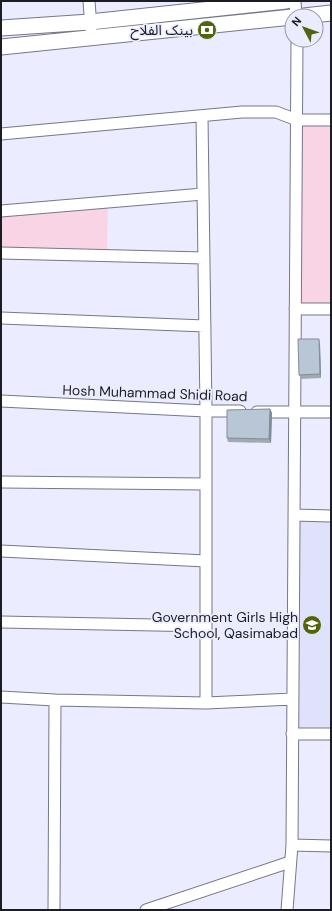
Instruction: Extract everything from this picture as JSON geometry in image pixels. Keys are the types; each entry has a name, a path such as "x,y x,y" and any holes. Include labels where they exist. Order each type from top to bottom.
{"main road":[{"path":"1,28 90,22 286,1"},
{"path":"1,47 284,18"}],"street":[{"path":"89,1 92,38"},
{"path":"287,910 292,845 297,48"},
{"path":"1,134 242,112 276,112 297,120 331,120"},
{"path":"202,116 206,411 206,703"},
{"path":"1,211 203,194"},
{"path":"1,253 204,258"},
{"path":"295,309 331,309"},
{"path":"1,318 205,326"},
{"name":"Hosh Muhammad Shidi Road","path":"1,401 206,411 294,413 331,412"},
{"path":"1,482 206,484"},
{"path":"294,515 331,516"},
{"path":"1,551 206,561"},
{"path":"1,622 206,626"},
{"path":"1,697 55,700 206,703 293,699"},
{"path":"54,910 55,700"},
{"path":"292,734 331,734"},
{"path":"292,845 331,846"},
{"path":"146,910 290,862"}],"shaded area":[{"path":"297,120 331,120 331,309 295,309"},
{"path":"108,202 107,256 1,253 1,211"},
{"name":"Government Girls High School, Qasimabad","path":"294,515 331,516 331,734 292,734"}],"building":[{"path":"298,339 319,339 320,374 299,375"},
{"path":"270,409 269,439 227,438 227,410"}],"place":[{"name":"بینک الفلاح","path":"207,30"},
{"name":"Government Girls High School, Qasimabad","path":"312,625"}]}
